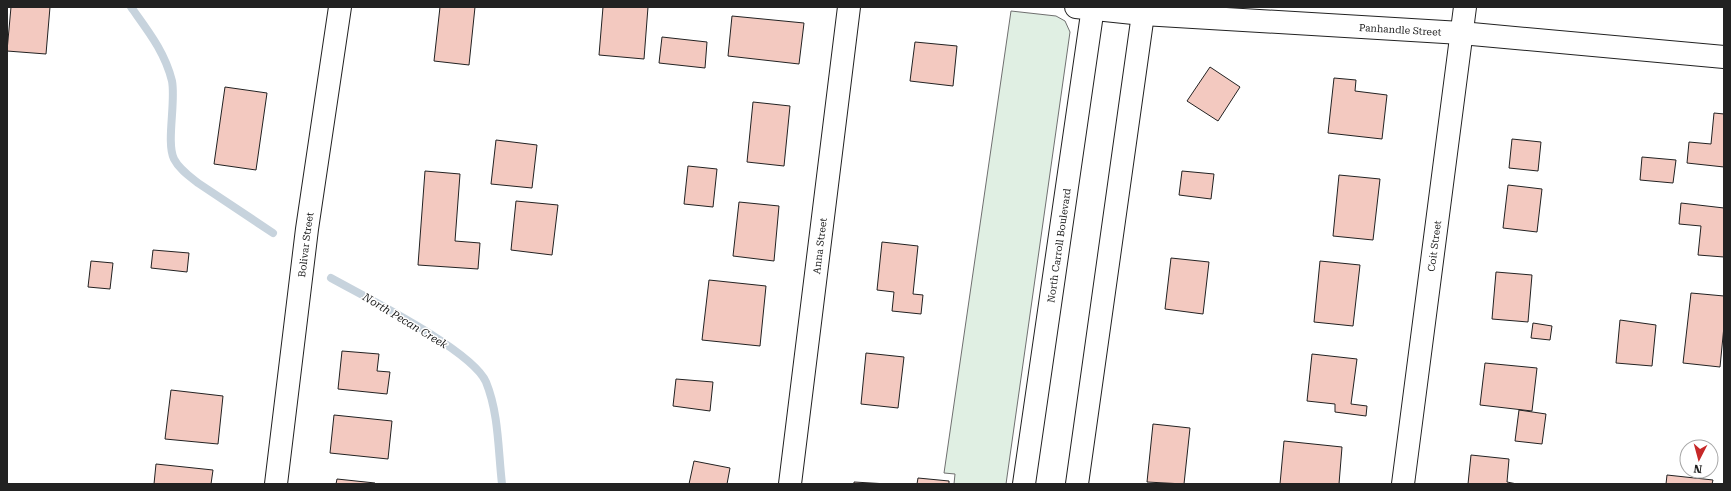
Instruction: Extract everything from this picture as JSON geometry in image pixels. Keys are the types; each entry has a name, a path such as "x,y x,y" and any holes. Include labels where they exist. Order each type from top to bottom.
{"street":[{"name":"Bolivar Street","path":"276,484 307,229 340,7"},
{"name":"Anna Street","path":"790,484 849,7"},
{"name":"Coit Street","path":"1403,484 1465,7"},
{"name":"Panhandle Street","path":"1087,8 1144,10 1461,33 1724,57"},
{"name":"North Carroll Boulevard","path":"1024,484 1087,8"},
{"path":"1077,484 1144,10"}],"green space":[{"path":"1011,11 1056,16 1065,21 1070,32 1006,484 954,484 955,474 944,473"}],"building":[{"path":"11,7 50,7 46,54 7,51"},
{"path":"440,7 475,7 469,65 434,61"},
{"path":"603,7 648,7 644,59 599,55"},
{"path":"732,16 804,23 799,64 728,56"},
{"path":"662,37 707,42 705,68 659,63"},
{"path":"915,42 957,46 953,86 910,81"},
{"path":"1210,67 1240,87 1218,121 1187,101"},
{"path":"1334,78 1356,80 1355,91 1387,95 1382,139 1328,133"},
{"path":"225,87 267,93 256,170 214,164"},
{"path":"753,102 790,106 784,166 747,162"},
{"path":"1714,113 1724,114 1724,167 1687,163 1689,142 1711,144"},
{"path":"1512,139 1541,142 1538,171 1509,168"},
{"path":"496,140 537,145 532,188 491,184"},
{"path":"1642,157 1676,160 1673,183 1640,180"},
{"path":"688,166 717,169 713,207 684,204"},
{"path":"425,171 460,174 455,241 480,243 478,269 418,265"},
{"path":"1182,171 1214,174 1211,199 1179,195"},
{"path":"1339,175 1380,179 1373,240 1333,236"},
{"path":"1508,185 1542,189 1537,232 1503,228"},
{"path":"516,201 558,205 552,255 511,250"},
{"path":"739,202 779,206 774,261 733,256"},
{"path":"1681,203 1724,208 1724,257 1698,255 1701,226 1679,224"},
{"path":"882,242 918,246 913,294 923,295 921,314 892,311 894,292 877,290"},
{"path":"153,250 189,253 187,272 151,268"},
{"path":"1171,258 1209,262 1203,314 1165,309"},
{"path":"91,261 113,263 110,289 88,287"},
{"path":"1320,261 1360,265 1353,326 1314,322"},
{"path":"1496,272 1532,275 1528,322 1492,319"},
{"path":"709,280 766,286 760,346 702,340"},
{"path":"1691,293 1724,296 1724,326 1720,367 1683,363"},
{"path":"1620,320 1656,325 1652,366 1616,363"},
{"path":"1533,323 1552,326 1550,340 1531,338"},
{"path":"342,351 379,354 377,371 390,372 387,394 338,389"},
{"path":"866,353 904,357 898,408 861,404"},
{"path":"1312,354 1357,359 1351,404 1367,406 1366,416 1335,412 1335,404 1307,401"},
{"path":"1485,363 1537,368 1532,411 1480,405"},
{"path":"676,379 713,382 710,411 673,406"},
{"path":"171,390 223,396 218,444 165,439"},
{"path":"1519,410 1546,414 1542,444 1515,441"},
{"path":"334,415 392,421 388,459 330,453"},
{"path":"1153,424 1190,428 1184,484 1147,482"},
{"path":"1284,441 1342,447 1339,484 1280,484"},
{"path":"1471,455 1509,459 1507,482 1517,484 1468,484"},
{"path":"694,461 730,468 727,484 689,484"},
{"path":"156,464 213,470 211,484 154,484"},
{"path":"1667,475 1679,476 1679,479 1713,480 1712,484 1666,484"},
{"path":"918,478 949,481 949,484 917,484"},
{"path":"337,479 375,483 375,484 336,484"},
{"path":"854,482 888,484 854,484"}],"waterway":[{"name":"North Pecan Creek","path":"131,7 150,33 169,70 173,90 171,143 172,152 176,163 184,172 198,183 273,233"},
{"name":"North Pecan Creek","path":"331,278 416,325 461,355 477,369 486,382 496,419 502,484"}]}
